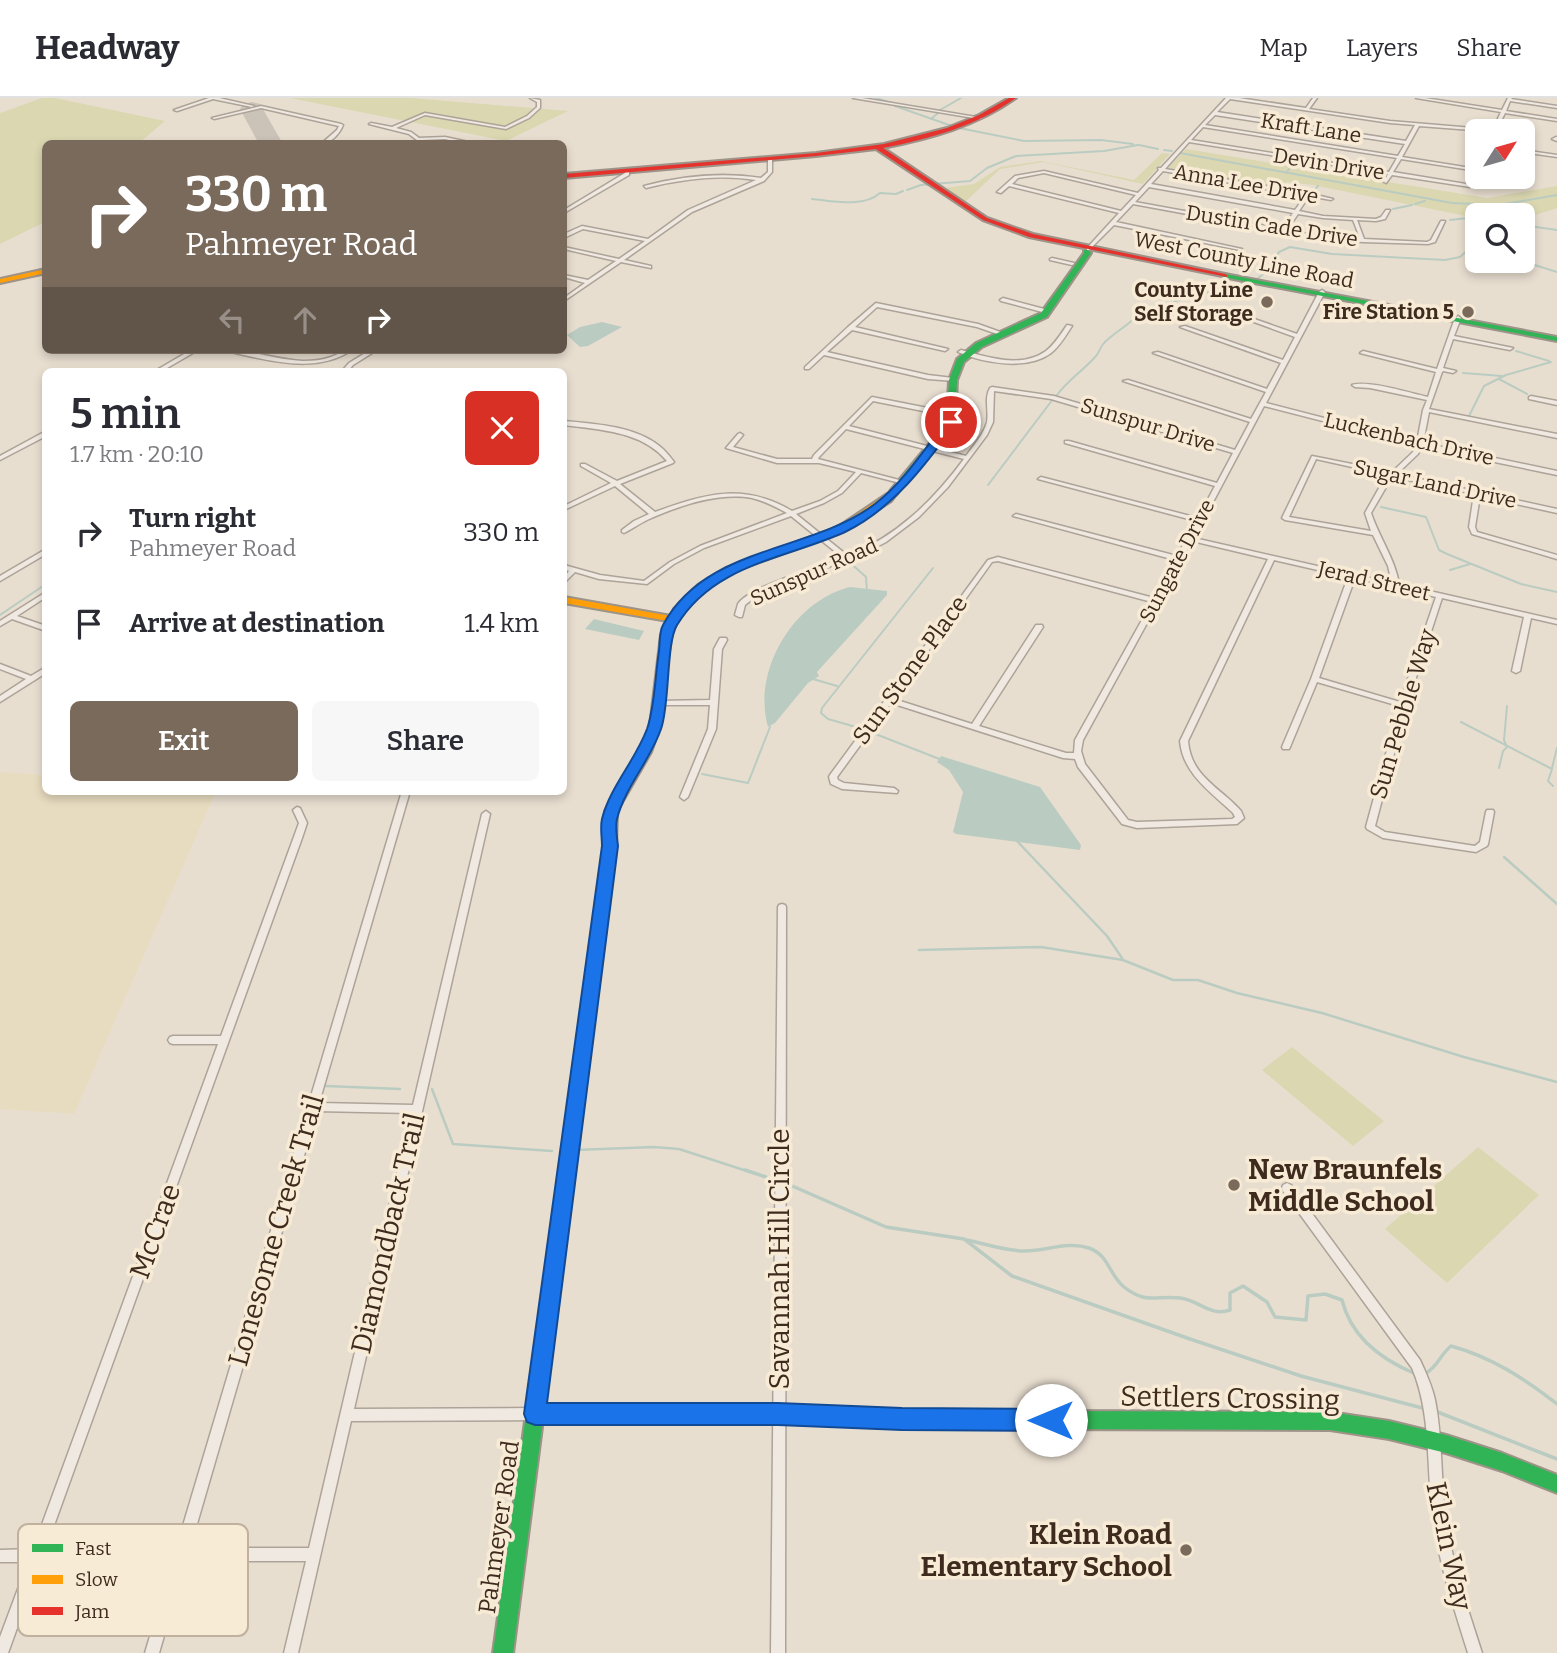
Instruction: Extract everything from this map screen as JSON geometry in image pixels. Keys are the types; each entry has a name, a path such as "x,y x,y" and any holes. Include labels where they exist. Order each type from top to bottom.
{"street":[{"path":"176,110 213,98 341,125 339,131 328,140"},
{"path":"392,128 425,114 506,128 528,117 538,108 540,101 531,98"},
{"path":"855,98 980,118"},
{"path":"567,176 877,147 933,134 980,118 1013,98"},
{"path":"1043,310 1061,293 1088,250 1140,195 1160,169 1230,98 1418,124 1494,129 1510,99 1557,107"},
{"path":"1307,110 1315,98"},
{"path":"1418,98 1449,100 1557,120"},
{"path":"214,118 226,113 261,107"},
{"name":"Kraft Lane","path":"1213,113 1408,143"},
{"path":"370,124 392,128 420,139 455,140"},
{"path":"1386,182 1418,124"},
{"path":"1202,126 1465,168"},
{"name":"Devin Drive","path":"1189,141 1465,185"},
{"name":"West County Line Road","path":"877,147 970,211 999,226 1046,240 1557,338"},
{"path":"1535,153 1557,156"},
{"path":"1456,166 1461,156"},
{"path":"567,298 699,206 762,180 770,172 770,158"},
{"name":"Anna Lee Drive","path":"1160,169 1331,199"},
{"path":"567,210 627,174 627,170"},
{"path":"999,192 1020,176 1046,172 1140,195"},
{"path":"646,187 659,183 734,176 762,180"},
{"path":"1008,184 1123,213"},
{"path":"1148,185 1355,220 1379,220 1388,211"},
{"path":"1284,231 1308,194"},
{"name":"Dustin Cade Drive","path":"1132,203 1323,238 1363,241 1428,243 1433,241 1443,222"},
{"path":"1355,220 1363,241"},
{"path":"1113,223 1240,249"},
{"path":"567,234 579,227 648,240"},
{"path":"567,249 649,267"},
{"path":"815,460 872,399 949,415 950,379 964,353 1000,333 1035,321 1072,264 1082,252 1088,250"},
{"path":"1052,259 1072,264"},
{"path":"0,281 42,272"},
{"path":"567,277 589,282"},
{"name":"Sungate Drive","path":"1078,756 1081,733 1180,559 1321,293"},
{"path":"1003,300 1043,310"},
{"path":"807,368 876,305 1000,333"},
{"path":"1224,310 1297,336"},
{"path":"1396,585 1394,566 1374,533 1368,513 1392,475 1416,453 1426,410 1457,319"},
{"path":"964,353 1030,363 1051,350 1069,326"},
{"path":"849,327 946,349"},
{"path":"1183,327 1283,362"},
{"path":"1452,337 1510,348"},
{"path":"823,352 950,379"},
{"path":"1363,352 1453,371"},
{"path":"163,368 188,354"},
{"path":"256,354 317,363 332,360 342,354"},
{"path":"348,368 367,354"},
{"path":"1156,354 1268,391"},
{"path":"1126,381 1253,421"},
{"path":"1354,385 1430,398"},
{"name":"Sunspur Road","path":"739,615 742,604 754,595 847,558 877,544 911,522 929,505 989,427 990,390 1001,389 1060,399"},
{"path":"1531,398 1557,403"},
{"name":"Sunspur Drive","path":"1060,399 1236,452"},
{"name":"Luckenbach Drive","path":"1262,404 1557,473"},
{"path":"1426,410 1557,436"},
{"name":"Pahmeyer Road","path":"503,1653 610,846 609,821 618,798 651,738 659,703 665,643 673,619 692,595 719,575 870,512 927,448 945,432 949,415"},
{"path":"567,424 629,435 653,446 671,463 617,483 567,507"},
{"path":"845,427 967,457"},
{"path":"0,458 42,435"},
{"path":"740,435 729,448 776,461 815,460 900,481"},
{"path":"1067,442 1218,485"},
{"name":"Sugar Land Drive","path":"1374,533 1340,530 1285,518 1314,457 1557,511"},
{"path":"583,466 617,483 654,514"},
{"path":"567,567 598,577 645,583 694,551 831,497 860,471"},
{"path":"1041,479 1200,520"},
{"path":"624,531 654,514 701,498 723,494 764,498 778,503 792,513 816,536 847,558"},
{"path":"1477,494 1472,527 1474,533 1557,557"},
{"path":"1016,516 1180,559"},
{"name":"Jerad Street","path":"1190,540 1557,622"},
{"path":"0,579 42,553"},
{"path":"888,700 1066,756 1078,756 1084,769 1112,807 1129,824 1234,822 1240,818 1237,811 1193,769 1186,756 1184,741 1272,558"},
{"name":"Sun Stone Place","path":"894,790 842,786 834,782 833,775 992,560 1157,601"},
{"path":"567,577 574,570"},
{"path":"1286,747 1315,679 1352,576"},
{"name":"Sun Pebble Way","path":"1440,596 1403,705 1370,825 1374,832 1435,844 1479,848 1484,844 1490,811"},
{"path":"0,624 42,597"},
{"path":"567,601 673,619"},
{"path":"1516,671 1528,615"},
{"path":"12,617 42,628"},
{"path":"974,727 1039,627"},
{"path":"684,797 708,743 715,702 718,649 723,640"},
{"path":"0,666 32,679"},
{"path":"0,700 42,673"},
{"path":"1315,679 1403,705"},
{"path":"659,703 715,702"},
{"name":"Lonesome Creek Trail","path":"190,1524 405,795"},
{"name":"McCrae","path":"48,1524 303,823 297,810"},
{"name":"Diamondback Trail","path":"291,1653 486,814"},
{"name":"Savannah Hill Circle","path":"778,1653 782,907"},
{"path":"173,1040 224,1040"},
{"path":"312,1107 416,1109"},
{"name":"Klein Way","path":"1287,1188 1416,1364 1426,1382 1439,1519 1447,1562 1475,1653"},
{"name":"Settlers Crossing","path":"347,1415 778,1414 902,1419 1331,1421 1376,1426 1431,1438 1474,1450 1557,1484"},
{"path":"248,1555 314,1555"},
{"path":"0,1556 18,1556"},
{"name":"McCrae","path":"1,1653 18,1607"},
{"name":"Lonesome Creek Trail","path":"152,1653 157,1636"}],"shaded area":[{"path":"42,98 55,98 165,121 143,140 42,140 42,223 0,244 0,113"},
{"path":"290,98 411,98 568,111 508,140"},
{"path":"1186,149 1487,198 1557,186 1557,208 1535,215 1535,203 1465,203 1465,216 1313,185 1287,182 1283,189 1168,168"},
{"path":"1162,153 1170,154 1143,184 1044,162 1000,169 965,202 945,188 974,184 1000,167 1041,161 1134,180"},
{"path":"602,322 622,327 588,346 580,347 567,335 580,327"},
{"path":"850,587 887,591 887,595 817,672 819,676 808,683 775,723 768,727 766,683 782,641 811,607 829,595"},
{"path":"594,619 644,631 639,640 585,629"},
{"path":"941,756 1040,787 1081,845 1080,850 953,832 963,792 949,770 937,762"},
{"path":"0,772 42,775 42,795 214,795 74,1114 0,1109"},
{"path":"1292,1047 1384,1121 1353,1146 1262,1070"},
{"path":"1478,1147 1539,1195 1447,1283 1385,1229"}],"waterway":[{"path":"876,98 892,103"},
{"path":"940,110 961,98"},
{"path":"895,106 931,119"},
{"path":"931,119 938,113"},
{"path":"931,119 952,126"},
{"path":"959,128 1024,141 1101,140 1133,144"},
{"path":"907,190 921,185 970,181 987,168 1016,156 1104,151 1138,145"},
{"path":"1139,145 1158,149"},
{"path":"1164,150 1172,151"},
{"path":"1180,153 1286,173"},
{"path":"1286,173 1297,159"},
{"path":"1286,173 1465,204"},
{"path":"1312,193 1318,186"},
{"path":"812,199 857,202 873,198 880,193 896,194 903,191"},
{"path":"1511,203 1557,195"},
{"path":"1415,204 1425,201"},
{"path":"1393,209 1412,205"},
{"path":"1450,220 1465,218"},
{"path":"1535,227 1557,230"},
{"path":"1258,278 1266,272 1279,252 1290,247 1332,254 1445,260 1460,257 1465,253"},
{"path":"1535,265 1557,272"},
{"path":"1057,395 1096,356 1103,344 1142,310 1246,282"},
{"path":"1159,306 1174,321"},
{"path":"1516,351 1549,361"},
{"path":"1469,416 1484,386 1506,375 1551,362"},
{"path":"1463,373 1502,376"},
{"path":"1499,379 1527,394"},
{"path":"988,485 1053,399"},
{"path":"1381,507 1426,517 1439,550 1447,554 1521,584 1557,592"},
{"path":"847,560 866,577 867,592"},
{"path":"1450,570 1470,564"},
{"path":"856,727 828,719 821,713 822,708 933,568"},
{"path":"0,615 42,587"},
{"path":"813,679 837,686"},
{"path":"1506,745 1504,740 1507,706"},
{"path":"1461,722 1506,745"},
{"path":"702,774 748,783 770,727"},
{"path":"873,733 942,760"},
{"path":"1499,768 1506,745"},
{"path":"1506,745 1552,769 1548,781 1553,786"},
{"path":"1552,768 1557,748"},
{"path":"1017,841 1107,936 1122,958"},
{"path":"1504,857 1557,904"},
{"path":"919,950 1041,947 1123,960 1173,980 1198,980 1237,993 1322,1013 1464,1057 1557,1082"},
{"path":"326,1086 400,1089"},
{"path":"432,1089 453,1144 552,1151"},
{"path":"575,1150 654,1147 679,1149 750,1172"},
{"path":"745,1170 766,1177"},
{"path":"790,1185 886,1227 964,1239 1012,1276 1190,1339 1301,1376 1426,1409"},
{"path":"967,1240 1018,1251 1073,1246 1089,1248 1101,1255 1119,1282 1132,1293 1145,1298 1187,1299 1216,1311 1230,1310 1230,1293 1243,1286 1267,1302 1275,1317 1306,1320 1308,1296 1325,1294 1342,1300 1353,1325 1370,1346 1391,1362 1416,1374"},
{"path":"1425,1374 1451,1346 1507,1369 1557,1404"},
{"path":"1435,1411 1557,1459"}],"runway":[{"path":"252,109 269,140"}],"traffic: fast":[{"path":"893,493 951,422 953,380 960,361 979,345 1044,315 1088,253 1086,251"},
{"path":"1225,276 1557,339"},
{"path":"503,1653 557,1248"},
{"path":"1030,1420 1330,1421 1389,1430 1446,1444 1557,1484"}],"traffic: slow":[{"path":"0,281 42,272"},
{"path":"596,950 610,846 611,811 645,752 655,726 666,635 678,611 701,587 729,570 841,529 893,493"},
{"path":"567,601 673,619"}],"traffic: jam":[{"path":"567,176 816,155 884,146 949,129 981,116 1013,98"},
{"path":"877,147 985,219 1031,236 1225,276"},
{"path":"557,1248 596,950"},
{"path":"535,1414 778,1414 1030,1420"}],"place":[{"name":"County Line Self Storage","path":"1267,302"},
{"name":"Fire Station 5","path":"1468,312"},
{"name":"New Braunfels Middle School","path":"1234,1185"},
{"name":"Klein Road Elementary School","path":"1186,1550"}],"route":[{"path":"951,422 904,482 879,506 841,529 752,560 719,575 692,595 668,627 655,726 645,752 611,811 609,821 610,846 535,1414 778,1414 902,1419 1051,1420"}]}
